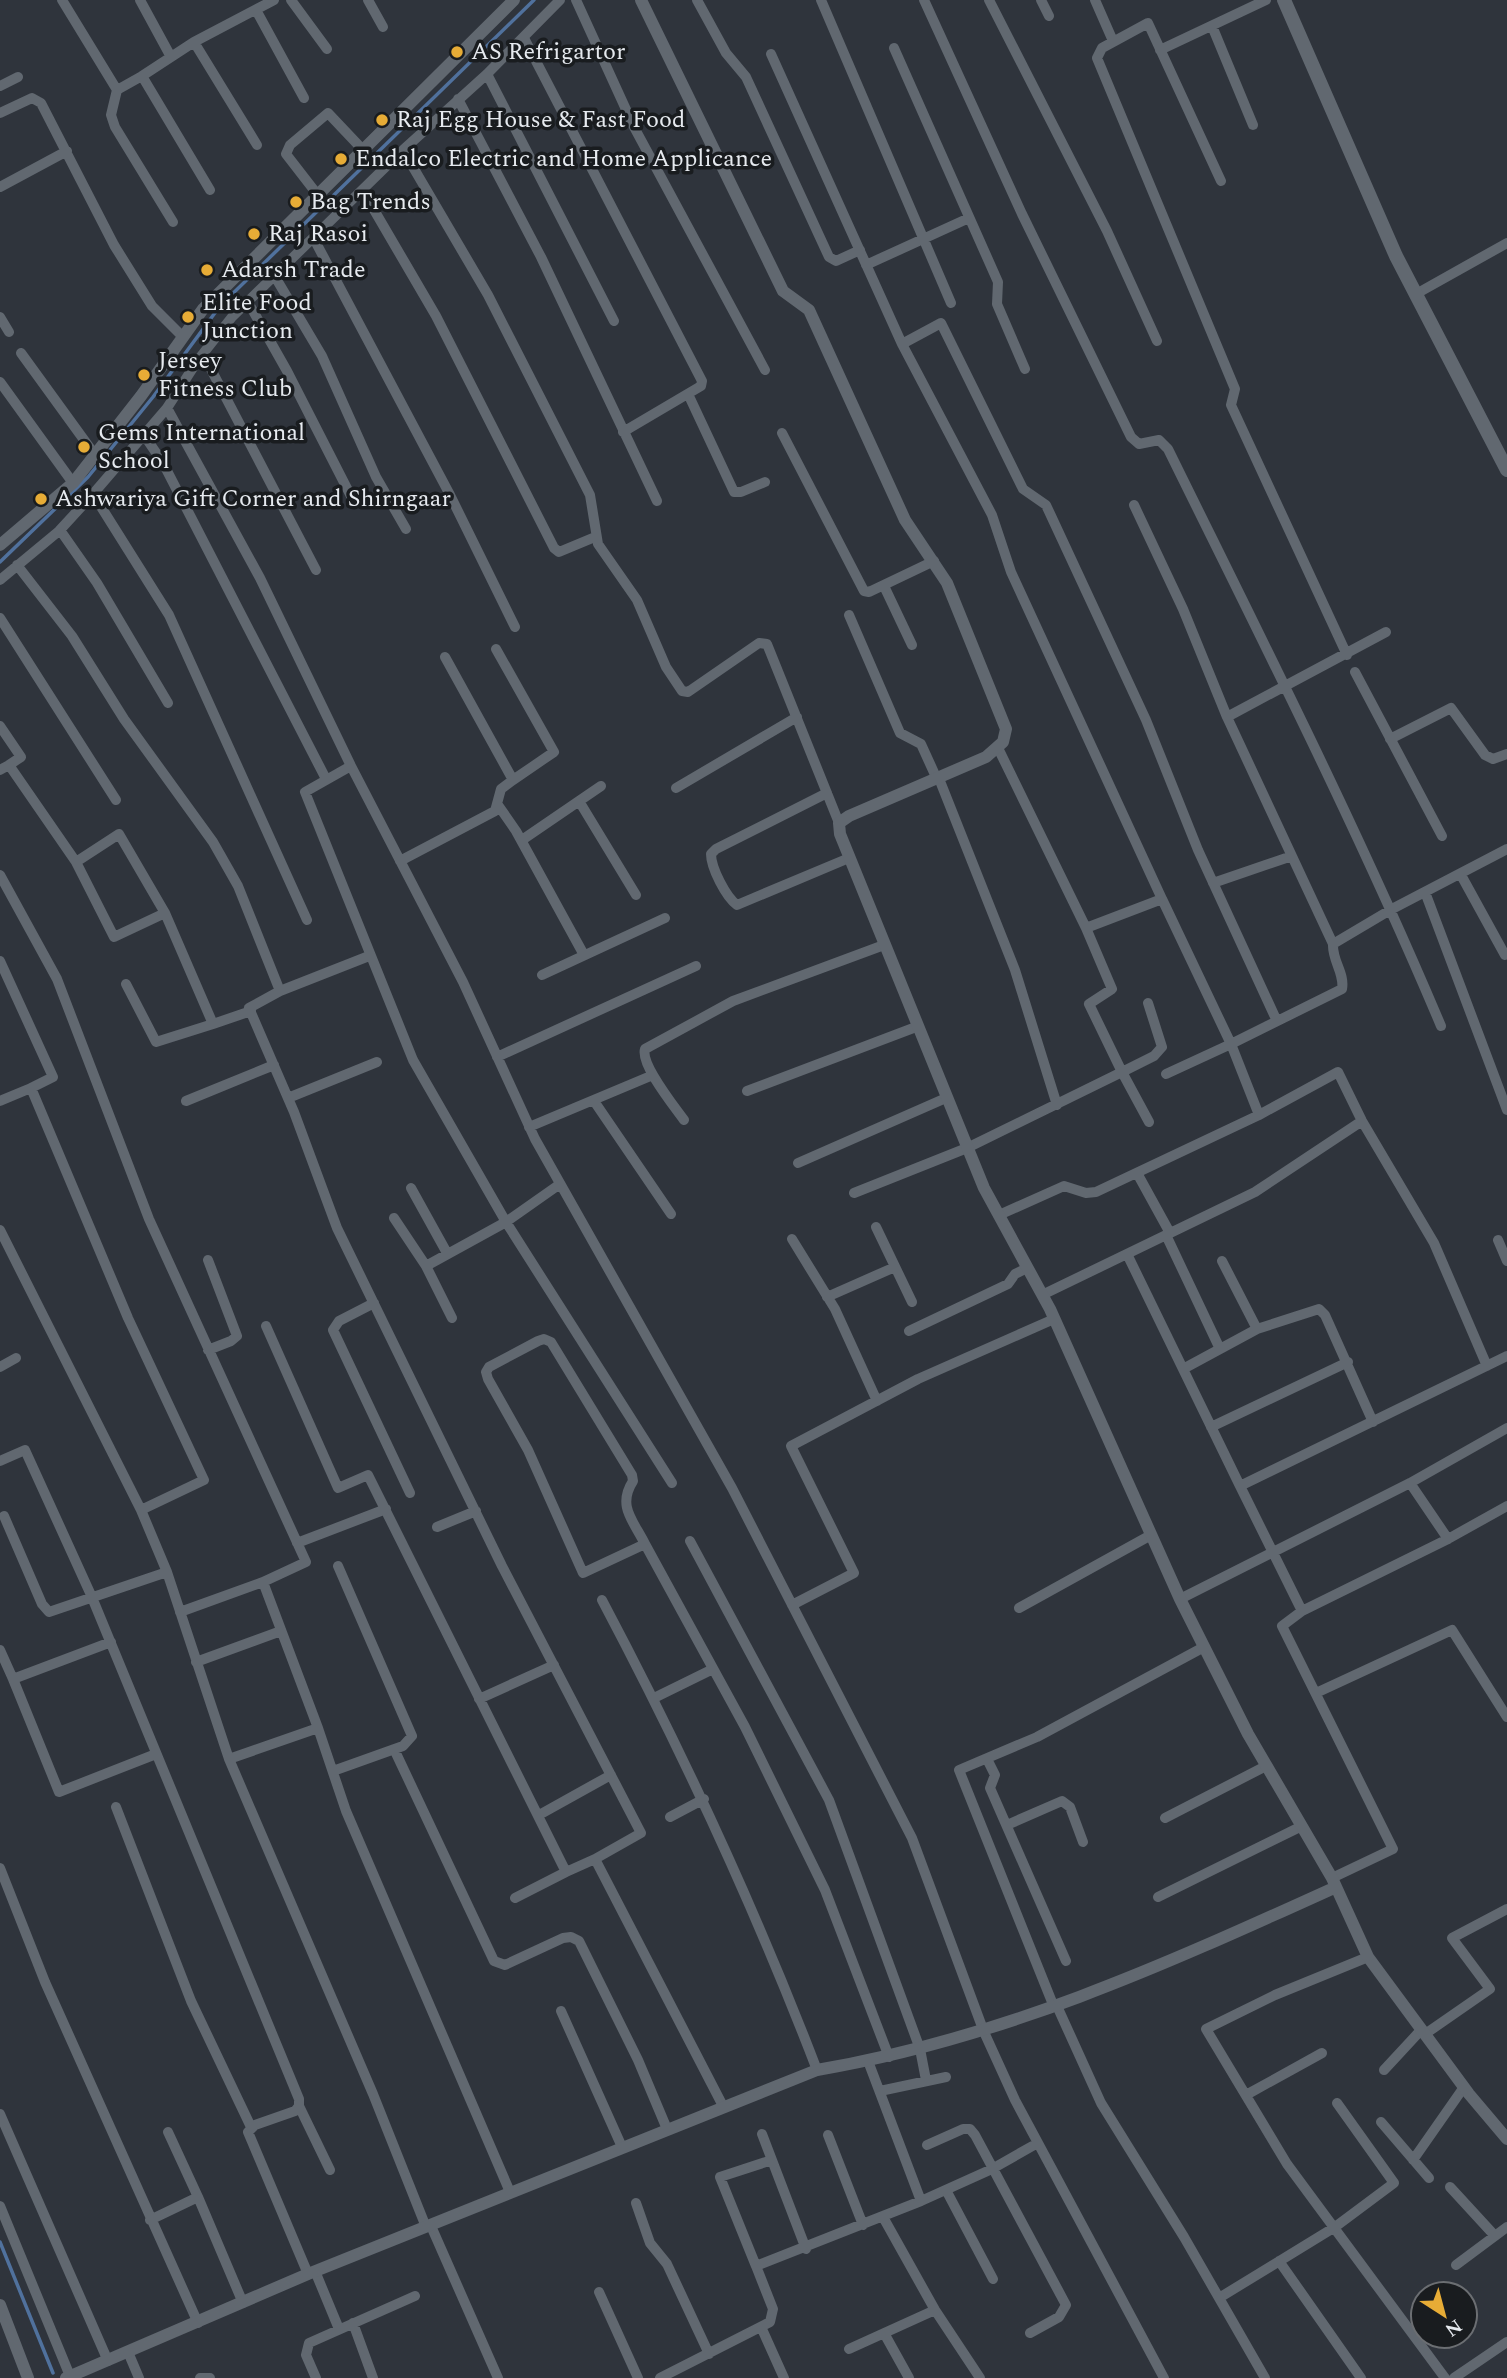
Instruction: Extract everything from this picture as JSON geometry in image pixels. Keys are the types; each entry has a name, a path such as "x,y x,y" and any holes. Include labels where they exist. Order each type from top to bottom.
{"main road":[{"path":"1284,0 1416,294 1507,470"}],"street":[{"path":"62,0 117,90 111,115 115,127 173,222"},
{"path":"140,0 171,57"},
{"path":"117,90 194,42 274,0"},
{"path":"291,0 327,49"},
{"path":"368,0 383,27"},
{"path":"0,545 73,483 203,309 514,0"},
{"path":"0,580 60,530 93,494 167,408 203,354 274,275 403,150 487,74 560,0"},
{"path":"576,0 634,127 765,370"},
{"path":"641,0 783,291 809,310 905,520 934,561 957,606 1003,719 1006,735 998,748 986,757 937,776 839,823"},
{"path":"697,0 726,53 746,77 829,257 836,261 860,250"},
{"path":"821,0 920,238 951,303"},
{"path":"924,0 1022,215 1131,437 1139,444 1158,440 1168,449 1287,687 1392,909 1441,1026"},
{"path":"989,0 1107,231 1157,341"},
{"path":"1041,0 1049,16"},
{"path":"1095,0 1113,41"},
{"path":"1160,50 1266,0"},
{"path":"256,9 304,98"},
{"path":"1221,181 1148,23 1099,51 1097,58 1235,389 1231,405 1347,655"},
{"path":"1212,26 1253,125"},
{"path":"524,37 700,376 701,386 689,396 623,432"},
{"path":"194,42 257,145"},
{"path":"894,48 998,282 997,303 1025,369"},
{"path":"771,54 902,344 992,515 1011,572 1231,1044 1259,1115"},
{"path":"487,74 614,321"},
{"path":"142,76 210,190"},
{"path":"0,86 18,77"},
{"path":"0,113 37,98 114,245 152,306 183,337"},
{"path":"458,99 541,257 656,500"},
{"path":"317,194 286,154 290,145 328,113 363,150"},
{"path":"403,150 488,295 590,495 595,537 637,600 657,652 682,691 688,692 755,646 765,643 828,793 849,858 916,1027 967,1147 999,1215 1055,1320 1180,1599 1266,1766 1334,1883 1368,1957 1464,2087 1507,2138"},
{"path":"0,187 66,151"},
{"path":"363,191 436,316 554,548 559,552 595,537"},
{"path":"866,265 920,238 969,218"},
{"path":"314,239 449,493 514,627"},
{"path":"1416,294 1507,243"},
{"path":"274,275 322,356 376,477 406,529"},
{"path":"248,302 288,371 355,504"},
{"path":"1,320 9,332"},
{"path":"902,344 940,323 1023,489 1046,505 1146,720 1213,883 1276,1019"},
{"path":"21,353 95,455"},
{"path":"203,354 316,570"},
{"path":"0,382 73,483"},
{"path":"689,396 734,492 741,492 765,482"},
{"path":"167,408 260,578 351,766 463,982 529,1127 732,1488 912,1838 984,2032 1035,2144 1164,2378"},
{"path":"782,433 867,593 934,561"},
{"path":"144,435 163,463 326,779"},
{"path":"93,494 169,615 307,920"},
{"path":"1134,505 1184,609 1227,718 1334,943 1332,957 1343,980 1342,989 1166,1074"},
{"path":"60,530 97,583 169,703"},
{"path":"17,565 72,636 124,719 213,842 238,886 280,991"},
{"path":"884,586 912,645"},
{"path":"849,615 900,733 921,744 937,776 1015,970 1057,1105"},
{"path":"0,618 116,800"},
{"path":"1227,718 1386,632"},
{"path":"400,861 495,811 501,789 554,752 496,649"},
{"path":"445,657 513,780"},
{"path":"1355,673 1442,836"},
{"path":"1391,739 1451,708 1485,755 1493,759 1507,754"},
{"path":"676,788 797,717"},
{"path":"0,726 21,757 4,768 76,862 114,937 165,914"},
{"path":"998,748 1086,928 1112,989 1089,1004 1149,1122"},
{"path":"351,766 305,792 413,1060 506,1222 672,1483"},
{"path":"522,840 601,786"},
{"path":"828,793 716,849 712,854 712,862 730,898 737,905 849,858"},
{"path":"579,801 636,895"},
{"path":"498,805 522,840 584,955"},
{"path":"76,862 119,834 165,914 213,1024"},
{"path":"1334,943 1392,909 1507,849"},
{"path":"1213,883 1292,856"},
{"path":"0,874 57,979 149,1219 306,1562 263,1582 180,1612"},
{"path":"1461,875 1505,955"},
{"path":"1425,892 1507,1110"},
{"path":"1086,928 1162,899"},
{"path":"542,975 665,919"},
{"path":"684,1120 653,1075 644,1055 648,1046 733,1001 884,945"},
{"path":"369,956 280,991 250,1008 288,1098 337,1228 476,1511 641,1833 515,1898"},
{"path":"0,961 53,1077 0,1101"},
{"path":"497,1057 696,965"},
{"path":"126,984 156,1042 251,1011"},
{"path":"854,1193 967,1147 1154,1056 1162,1047 1148,1003"},
{"path":"747,1091 837,1054 916,1027"},
{"path":"288,1098 377,1062"},
{"path":"186,1101 274,1065"},
{"path":"999,1215 1059,1187 1069,1186 1090,1193 1259,1115 1338,1072 1362,1121 1434,1243 1487,1366"},
{"path":"529,1127 653,1075"},
{"path":"32,1088 128,1318 204,1480 141,1510"},
{"path":"798,1163 946,1098"},
{"path":"594,1101 671,1214"},
{"path":"1042,1295 1255,1192 1362,1121"},
{"path":"1137,1173 1220,1349"},
{"path":"426,1266 447,1252 506,1222 560,1184"},
{"path":"411,1188 447,1252"},
{"path":"394,1218 426,1266 453,1318"},
{"path":"876,1227 912,1302"},
{"path":"0,1230 141,1510 167,1572 229,1759 429,2226 498,2378"},
{"path":"792,1239 827,1297 877,1401"},
{"path":"1499,1240 1507,1261"},
{"path":"1127,1254 1302,1611"},
{"path":"208,1259 237,1336 208,1350"},
{"path":"1222,1261 1257,1329"},
{"path":"827,1297 895,1266"},
{"path":"909,1331 1008,1284 1016,1273 1027,1268"},
{"path":"374,1303 339,1321 333,1330 410,1493"},
{"path":"1183,1369 1257,1329 1319,1308 1348,1362 1373,1422"},
{"path":"792,1605 854,1573 791,1446 918,1379 1055,1320"},
{"path":"266,1326 338,1488 368,1475 566,1872"},
{"path":"645,1544 583,1573 528,1450 488,1379 486,1372 489,1367 544,1339 551,1342 632,1475 633,1480 624,1496 625,1506 713,1669 825,1890 889,2057"},
{"path":"1240,1486 1507,1356"},
{"path":"0,1367 16,1358"},
{"path":"1211,1427 1348,1362"},
{"path":"1180,1599 1410,1483 1507,1428"},
{"path":"0,1461 25,1450 92,1595 299,2106 330,2170"},
{"path":"1410,1483 1448,1539"},
{"path":"0,2206 68,2377 311,2273 817,2070 889,2057 984,2032 1178,1958 1334,1883 1393,1849 1282,1626 1302,1611 1448,1539 1507,1506"},
{"path":"297,1543 386,1509"},
{"path":"438,1527 476,1511"},
{"path":"4,1516 42,1604 48,1612 58,1611 92,1595 167,1572"},
{"path":"1019,1608 1151,1535"},
{"path":"690,1541 829,1800 920,2049 926,2080"},
{"path":"333,1771 407,1744 412,1732 338,1566"},
{"path":"263,1582 346,1811 510,2192"},
{"path":"602,1600 704,1799 778,1967 817,2070"},
{"path":"1316,1693 1452,1630 1507,1717"},
{"path":"196,1662 281,1631"},
{"path":"13,1679 111,1642"},
{"path":"1204,1647 1037,1737 959,1770 1056,2006 1101,2103 1265,2378"},
{"path":"0,1650 59,1792 156,1754"},
{"path":"479,1699 554,1665"},
{"path":"654,1698 713,1669"},
{"path":"229,1759 318,1728"},
{"path":"394,1749 494,1961 505,1965 563,1938 571,1937 579,1941 638,2060 667,2129"},
{"path":"987,1759 995,1775 990,1788 1066,1961"},
{"path":"1165,1818 1266,1766"},
{"path":"539,1815 611,1775"},
{"path":"670,1817 704,1799"},
{"path":"1007,1825 1062,1801 1070,1807 1083,1842"},
{"path":"116,1807 191,2001 251,2127 248,2137 253,2151 339,2329"},
{"path":"1158,1897 1302,1826"},
{"path":"595,1859 723,2106"},
{"path":"1,1872 45,1982 198,2323"},
{"path":"1384,2070 1423,2032 1490,1989 1452,1938 1507,1909"},
{"path":"1368,1957 1275,1995 1206,2029 1287,2164 1445,2378"},
{"path":"561,2011 622,2147"},
{"path":"1246,2095 1322,2053"},
{"path":"868,2061 921,2201"},
{"path":"880,2091 946,2077"},
{"path":"1413,2160 1464,2087"},
{"path":"1219,2298 1335,2227 1394,2183 1338,2102"},
{"path":"251,2127 289,2114 299,2106"},
{"path":"0,2114 108,2361"},
{"path":"1381,2122 1429,2178"},
{"path":"927,2145 967,2128 975,2135 1066,2305 1059,2317 1030,2333"},
{"path":"168,2132 243,2303"},
{"path":"761,2134 806,2249"},
{"path":"828,2135 863,2225"},
{"path":"756,2266 806,2249 921,2201 992,2169 1035,2144"},
{"path":"660,2378 762,2329 773,2319 774,2309 719,2180 724,2174 772,2160"},
{"path":"1450,2187 1495,2236"},
{"path":"946,2190 993,2279"},
{"path":"150,2220 198,2197"},
{"path":"636,2203 650,2243 667,2264 709,2354"},
{"path":"883,2217 935,2310 980,2378"},
{"path":"1456,2265 1507,2227"},
{"path":"1279,2261 1361,2378"},
{"path":"599,2292 638,2378"},
{"path":"313,2377 306,2346 415,2296"},
{"path":"0,2305 28,2378"},
{"path":"849,2349 935,2310"},
{"path":"353,2323 373,2378"},
{"path":"762,2329 784,2378"},
{"path":"884,2333 909,2378"},
{"path":"1454,2378 1507,2342"},
{"path":"128,2353 139,2378"},
{"path":"200,2378 210,2378"}],"waterway":[{"path":"0,562 88,477 153,397 220,306 534,0"},
{"path":"0,2242 53,2373"}],"place":[{"name":"AS Refrigartor","path":"457,52"},
{"name":"Raj Egg House & Fast Food","path":"382,120"},
{"name":"Endalco Electric and Home Applicance","path":"341,159"},
{"name":"Bag Trends","path":"296,202"},
{"name":"Raj Rasoi","path":"254,234"},
{"name":"Adarsh Trade","path":"207,270"},
{"name":"Elite Food Junction","path":"188,317"},
{"name":"Jersey Fitness Club","path":"144,375"},
{"name":"Gems International School","path":"84,447"},
{"name":"Ashwariya Gift Corner and Shirngaar","path":"41,499"}]}
